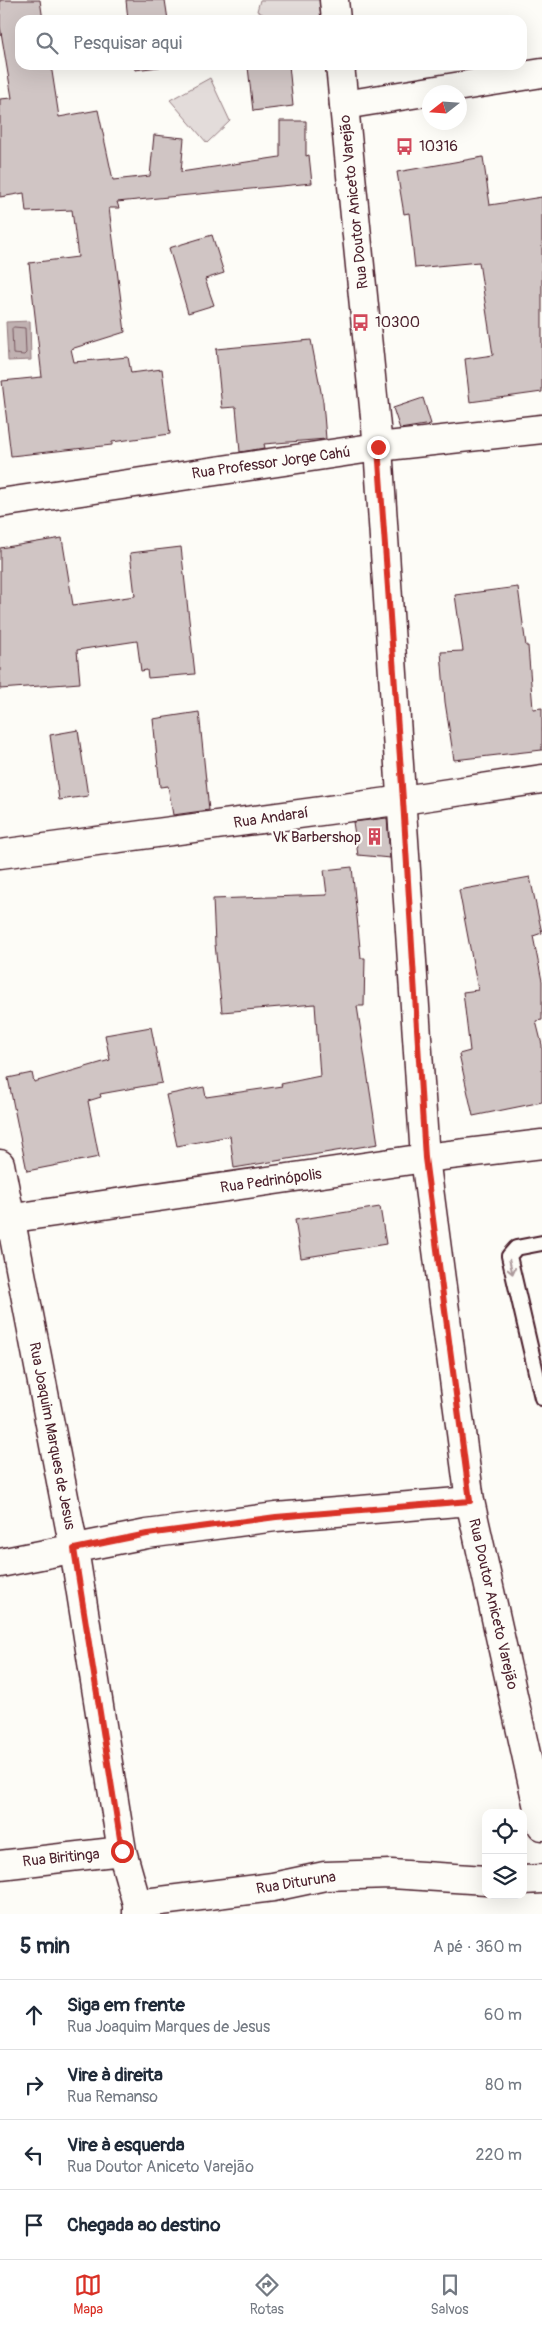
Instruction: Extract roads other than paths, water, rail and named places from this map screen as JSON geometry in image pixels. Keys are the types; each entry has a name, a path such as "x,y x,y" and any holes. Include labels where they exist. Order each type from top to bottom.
{"street":[{"path":"334,0 336,15"},
{"name":"Rua Doutor Aniceto Varejão","path":"340,70 378,447 403,800 425,1158 470,1501 542,1826"},
{"path":"344,105 542,73"},
{"name":"Rua Professor Jorge Cahú","path":"0,503 378,447 542,429"},
{"name":"Rua Andaraí","path":"0,854 403,800 542,778"},
{"name":"Rua Pedrinópolis","path":"5,1220 425,1158 542,1144"},
{"name":"Rua Joaquim Marques de Jesus","path":"0,1164 5,1220 74,1549 122,1851 137,1909"},
{"path":"0,1563 147,1534 276,1517 470,1501"},
{"name":"Rua Biritinga","path":"0,1865 122,1851"},
{"name":"Rua Dituruna","path":"137,1909 273,1887 325,1876 390,1874 482,1880"},
{"path":"527,1880 542,1879"}],"lane":[{"path":"542,1243 516,1248 509,1256 542,1398"}],"water":[{"path":"30,321 31,360 8,361 6,322"}],"place":[{"name":"10316","path":"405,146"},
{"name":"10300","path":"361,322"},
{"name":"Vk Barbershop","path":"375,837"}]}
